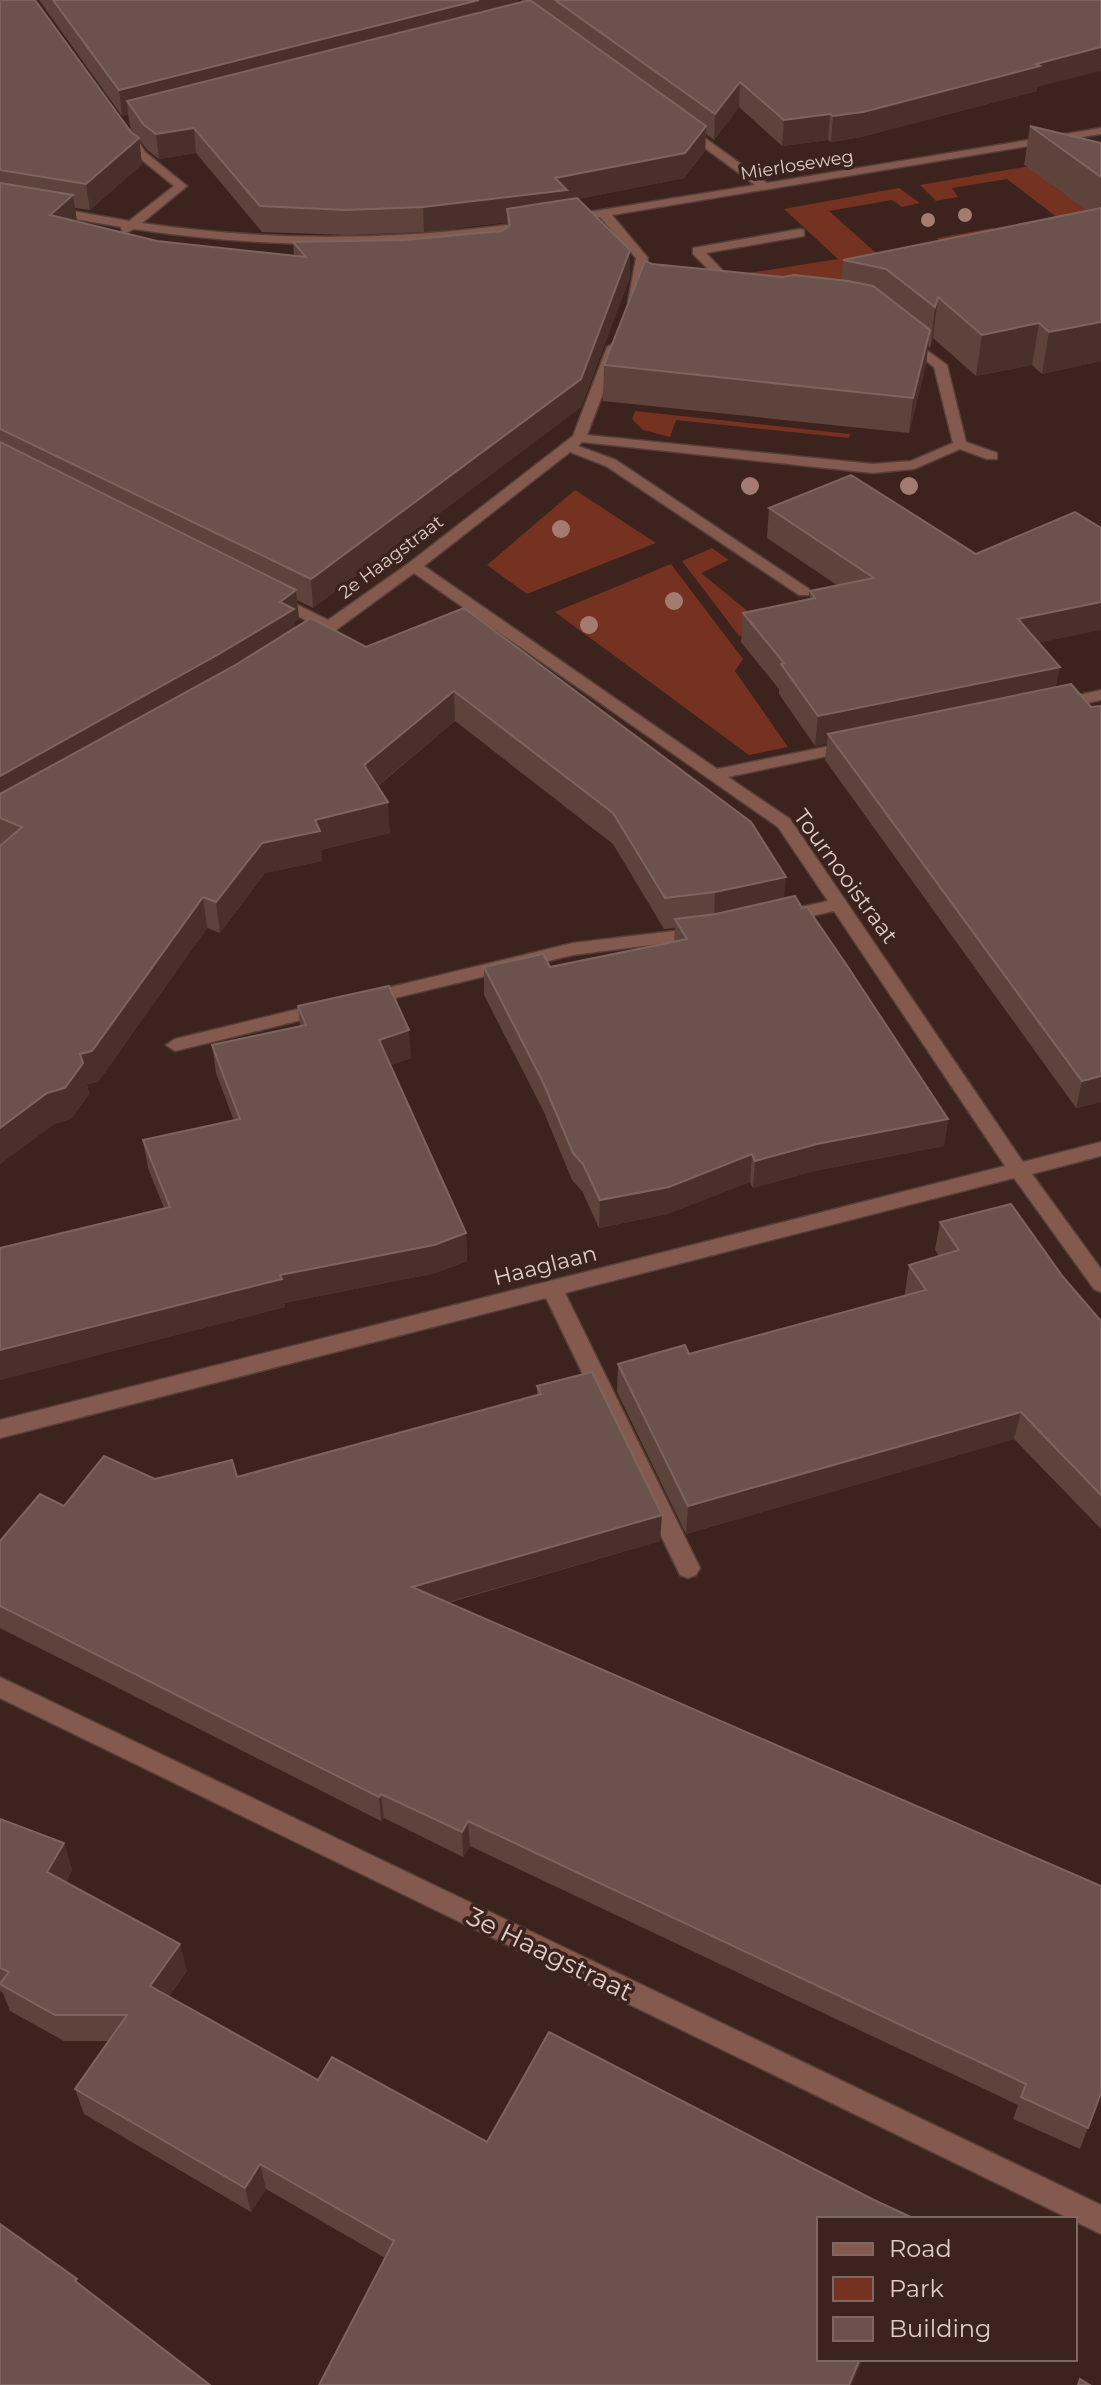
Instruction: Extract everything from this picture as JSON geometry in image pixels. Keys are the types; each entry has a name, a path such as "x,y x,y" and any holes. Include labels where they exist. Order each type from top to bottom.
{"street":[{"path":"134,245 120,241 128,225 181,186 141,154 121,122 136,118"},
{"path":"673,119 767,188"},
{"name":"Mierloseweg","path":"558,221 1101,131"},
{"path":"0,202 128,225 260,240 344,242 499,236 543,223"},
{"path":"574,443 623,324 645,289 642,258 604,214"},
{"path":"700,294 722,296 720,274 697,251 800,233"},
{"path":"897,331 940,365 960,444"},
{"path":"574,443 848,467 902,468 960,444 977,447 992,456"},
{"path":"574,443 611,463 804,592"},
{"name":"2e Haagstraat","path":"293,650 331,627 414,566 574,443"},
{"path":"848,467 845,478 858,486"},
{"name":"Tournooistraat","path":"414,566 784,823 1019,1171 1101,1284"},
{"path":"262,592 331,627"},
{"path":"1038,708 1101,695"},
{"path":"717,774 870,743"},
{"path":"770,920 839,904"},
{"path":"175,1045 573,949 714,932"},
{"name":"Haaglaan","path":"0,1429 1101,1149"},
{"path":"552,1288 688,1568"},
{"name":"3e Haagstraat","path":"0,1687 1101,2220"}],"green space":[{"path":"1088,156 1101,166 1101,171 1070,177 1072,180 1051,185 1090,212 1101,212 1101,250 1035,263 1031,259 978,270 980,273 884,292 902,310 880,314 826,296 792,293 794,283 764,280 760,290 739,287 742,274 838,259 784,209 899,188 920,203 902,207 892,200 829,211 884,260 947,248 937,238 993,228 1002,237 1067,225 1007,179 952,188 958,197 936,201 920,185"},
{"path":"635,411 850,434 849,438 676,420 670,437 643,430 632,419"},
{"path":"575,490 656,543 527,594 487,565"},
{"path":"712,548 729,560 701,573 756,618 828,591 808,620 739,636 682,561"},
{"path":"671,564 743,659 735,671 788,747 749,755 555,612"}],"building":[{"path":"0,0 35,0 131,132 139,138 86,184 0,170"},
{"path":"53,0 479,0 119,90"},
{"path":"530,0 706,126 685,153 555,178 567,190 423,207 346,210 260,206 194,128 156,134 144,125 127,101"},
{"path":"555,0 1101,0 1101,47 863,112 784,120 740,82 715,114"},
{"path":"1030,126 1101,143 1101,177"},
{"path":"0,183 73,195 50,215 157,241 306,257 293,242 404,240 502,231 510,225 507,209 577,198 630,250 581,379 311,579 0,429"},
{"path":"1101,208 1101,322 1049,332 1039,323 982,335 938,297 935,307 886,269 843,260"},
{"path":"645,261 873,286 930,330 913,398 604,365"},
{"path":"0,442 296,590 280,602 294,609 0,776"},
{"path":"851,475 976,554 1075,512 1101,528 1101,602 1018,619 1060,667 818,716 781,664 784,663 743,613 815,598 810,591 874,578 769,508"},
{"path":"464,608 751,822 786,877 715,892 665,898 613,813 454,691 364,765 388,802 315,820 320,831 262,843 216,902 203,897 92,1051 80,1054 83,1063 65,1088 47,1093 0,1128 0,846 22,827 0,818 0,794 234,666 311,618 366,647"},
{"path":"1071,684 1091,707 1101,706 1101,1076 1082,1081 828,734"},
{"path":"795,896 802,908 807,907 948,1119 817,1144 755,1161 752,1154 669,1187 600,1200 583,1164 573,1153 543,1082 484,967 543,954 550,967 687,939 675,919 716,914"},
{"path":"389,986 409,1030 379,1040 466,1233 434,1245 280,1275 282,1279 0,1350 0,1248 170,1207 143,1140 240,1119 212,1045 306,1025 298,1006"},
{"path":"1011,1204 1063,1277 1101,1321 1101,1495 1021,1412 688,1506 618,1364 685,1345 689,1354 926,1290 909,1265 959,1250 940,1222"},
{"path":"592,1372 662,1515 412,1587 1101,1886 1101,2093 1088,2128 1021,2097 1026,2084 468,1821 462,1832 381,1794 379,1797 0,1606 0,1541 40,1494 64,1506 104,1456 155,1479 232,1460 237,1477 541,1394 537,1386"},
{"path":"0,1819 64,1843 47,1872 180,1944 150,1986 318,2080 332,2057 487,2142 549,2032 911,2217 817,2217 817,2361 859,2361 849,2385 319,2385 394,2241 260,2164 245,2188 75,2089 127,2015 55,2015 0,1984 9,1972 0,1968"},
{"path":"0,2224 77,2279 75,2281 210,2385 0,2385"}]}
